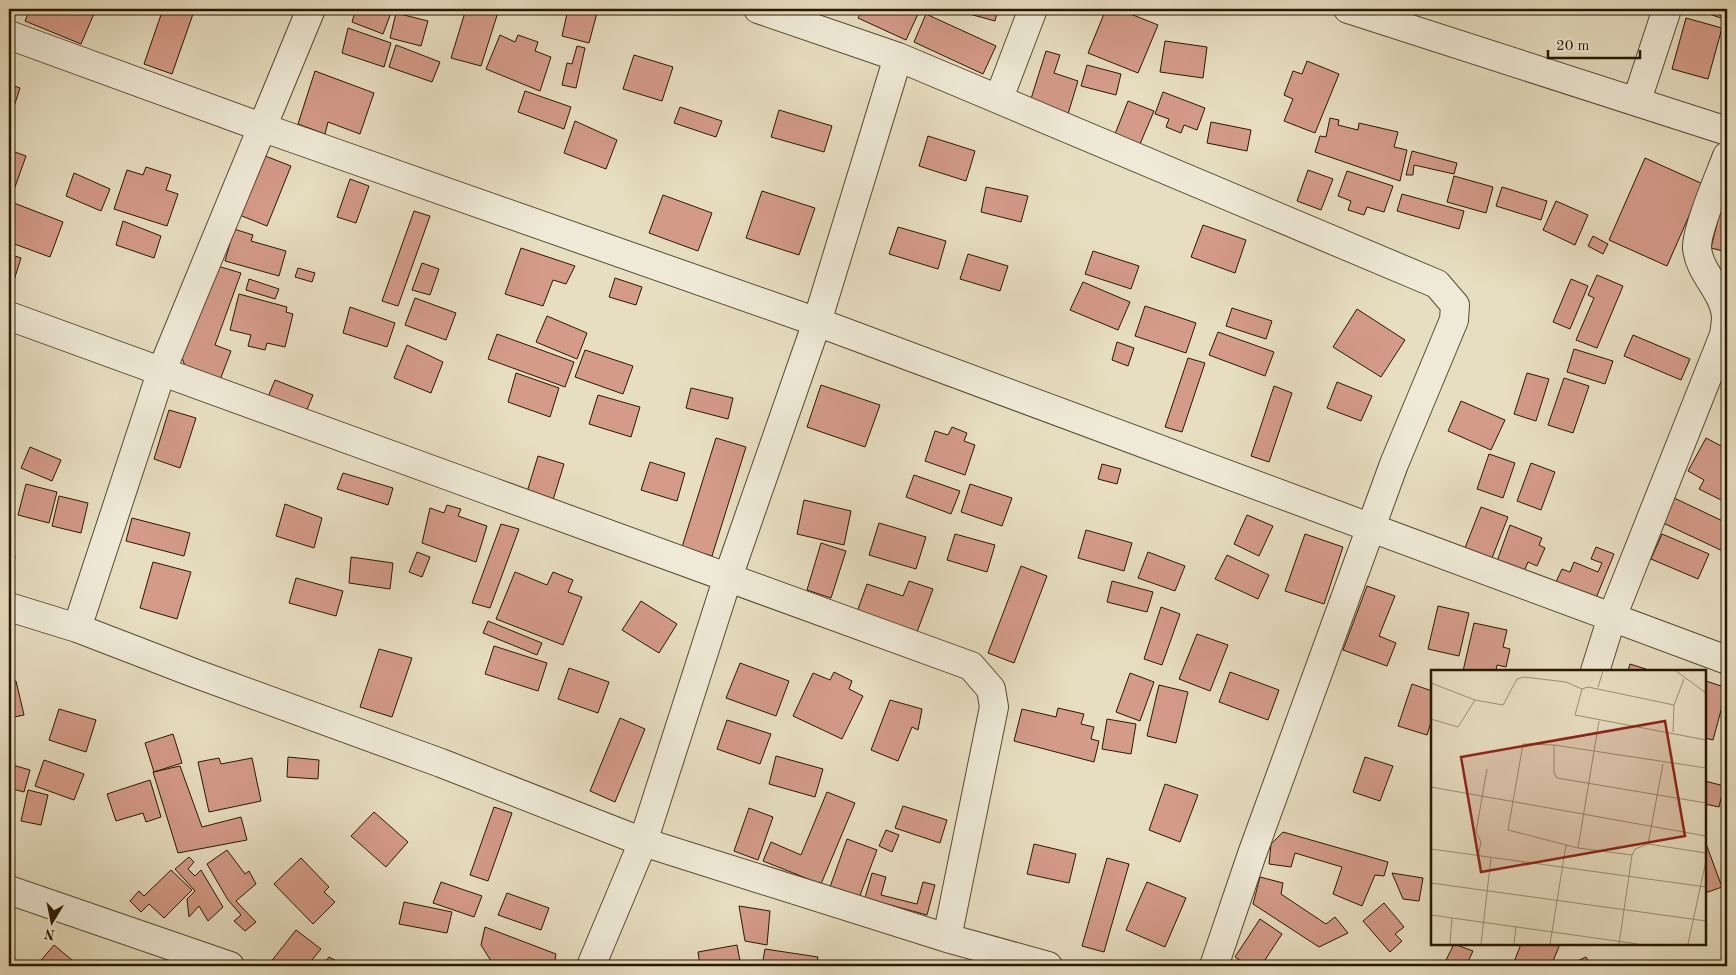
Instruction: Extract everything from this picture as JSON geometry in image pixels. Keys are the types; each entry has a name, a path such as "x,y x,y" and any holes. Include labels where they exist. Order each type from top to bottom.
{"street":[{"path":"77,628 162,370 311,9"},
{"path":"758,9 898,57 1437,284 1455,305 1454,320 1394,464 1252,854 1214,966"},
{"path":"999,98 1034,9"},
{"path":"1348,9 1637,100 1727,131"},
{"path":"1637,100 1667,9"},
{"path":"9,35 261,127 817,322 1727,660"},
{"path":"591,966 643,842 727,580 817,322 898,57"},
{"path":"1594,670 1612,617 1724,335 1726,315 1697,248 1713,192 1727,156"},
{"path":"9,316 162,370 727,580 971,666 991,688 994,707 947,938"},
{"path":"9,607 77,628 451,767 643,842 947,938 1048,966"},
{"path":"9,890 230,966"}],"building":[{"path":"30,9 96,9 81,44 25,21"},
{"path":"163,9 177,9 193,14 172,74 144,64"},
{"path":"209,9 237,9 236,14"},
{"path":"356,9 392,10 383,34 352,22"},
{"path":"466,9 499,9 481,66 451,58"},
{"path":"568,9 598,9 589,43 562,36"},
{"path":"863,9 907,9 918,14 906,40 858,18"},
{"path":"951,9 998,9 995,21"},
{"path":"1106,9 1118,9 1158,25 1138,73 1088,53"},
{"path":"1694,9 1727,9 1727,20"},
{"path":"396,13 428,21 421,46 390,38"},
{"path":"926,14 996,46 983,74 914,42"},
{"path":"1686,18 1722,28 1708,79 1672,69"},
{"path":"348,28 391,43 384,67 342,53"},
{"path":"500,35 515,42 518,35 538,42 535,51 551,57 540,91 486,69"},
{"path":"1165,41 1207,47 1203,78 1160,72"},
{"path":"396,45 440,62 432,82 389,67"},
{"path":"577,46 585,48 576,88 562,85 567,63 572,64"},
{"path":"1046,51 1060,55 1054,73 1078,81 1068,114 1030,102"},
{"path":"634,55 673,67 662,101 623,89"},
{"path":"1307,61 1339,74 1315,133 1284,121 1293,99 1284,95 1293,71 1302,74"},
{"path":"1087,65 1121,74 1116,95 1081,86"},
{"path":"315,71 374,93 360,134 328,122 325,134 298,124"},
{"path":"9,84 20,88 9,122"},
{"path":"525,91 571,107 564,129 518,112"},
{"path":"1163,92 1205,108 1197,130 1184,125 1181,133 1166,127 1169,119 1155,114"},
{"path":"1128,101 1154,111 1140,144 1115,134"},
{"path":"680,107 722,121 716,137 674,123"},
{"path":"779,110 832,126 824,152 771,137"},
{"path":"1330,118 1339,120 1338,125 1358,130 1359,123 1398,132 1394,147 1407,150 1400,181 1315,152 1320,136 1326,137"},
{"path":"575,121 617,140 606,169 564,153"},
{"path":"1211,122 1251,130 1247,151 1207,143"},
{"path":"928,136 975,151 966,181 919,166"},
{"path":"9,150 26,156 15,187 9,184"},
{"path":"1412,151 1457,163 1454,174 1414,165 1413,175 1406,175"},
{"path":"260,154 291,166 267,226 237,214"},
{"path":"1645,158 1703,184 1667,266 1609,240"},
{"path":"146,167 171,175 166,190 178,194 167,226 114,209 127,170 143,175"},
{"path":"1308,170 1333,179 1321,210 1297,201"},
{"path":"1347,171 1393,186 1384,212 1367,207 1364,215 1348,210 1351,201 1338,196"},
{"path":"74,173 110,189 101,211 66,196"},
{"path":"1454,176 1493,187 1486,213 1447,202"},
{"path":"350,179 369,186 356,223 337,217"},
{"path":"986,187 1028,196 1021,222 981,212"},
{"path":"1502,187 1547,201 1541,220 1496,206"},
{"path":"762,191 815,208 799,255 746,238"},
{"path":"1402,194 1464,211 1459,229 1397,211"},
{"path":"663,195 712,213 698,251 649,233"},
{"path":"1556,201 1588,215 1575,245 1543,230"},
{"path":"14,203 63,222 50,257 9,242 9,224"},
{"path":"1722,203 1727,204 1727,252 1711,248"},
{"path":"414,211 430,216 398,306 382,301"},
{"path":"123,221 161,236 154,258 116,245"},
{"path":"1203,225 1246,240 1235,273 1191,257"},
{"path":"898,227 946,241 938,269 889,254"},
{"path":"234,229 253,235 251,241 286,251 279,276 225,261"},
{"path":"1593,236 1608,244 1603,254 1588,246"},
{"path":"521,248 575,266 566,284 553,280 543,306 505,294"},
{"path":"1093,251 1139,266 1131,289 1085,274"},
{"path":"9,254 21,258 9,296"},
{"path":"968,254 1008,266 1000,291 960,279"},
{"path":"422,263 439,269 430,295 412,290"},
{"path":"211,264 241,273 215,345 231,351 220,380 185,366 181,355"},
{"path":"298,268 315,273 312,282 295,277"},
{"path":"1597,275 1623,286 1597,348 1576,340 1594,298 1588,295"},
{"path":"615,278 642,287 636,305 609,297"},
{"path":"249,279 279,289 275,299 246,290"},
{"path":"1571,279 1588,286 1570,329 1553,322"},
{"path":"1083,282 1130,302 1118,330 1070,310"},
{"path":"239,294 287,307 286,312 293,314 285,347 267,343 265,350 248,346 251,335 230,330"},
{"path":"415,298 456,313 446,340 405,325"},
{"path":"1145,306 1196,323 1186,353 1135,336"},
{"path":"350,307 395,323 387,347 343,333"},
{"path":"1232,308 1272,321 1266,339 1226,326"},
{"path":"1357,309 1405,340 1381,377 1333,347"},
{"path":"547,316 587,333 577,359 536,342"},
{"path":"1218,332 1274,352 1265,376 1209,355"},
{"path":"497,334 574,362 565,387 488,359"},
{"path":"1633,335 1690,359 1681,380 1624,356"},
{"path":"1117,342 1134,348 1128,366 1112,360"},
{"path":"407,345 443,362 431,393 394,378"},
{"path":"1574,349 1613,361 1605,384 1567,372"},
{"path":"585,350 633,366 623,394 575,377"},
{"path":"1188,358 1205,363 1182,432 1165,427"},
{"path":"516,373 559,388 550,417 508,402"},
{"path":"1527,373 1549,379 1536,421 1514,414"},
{"path":"1564,378 1589,386 1573,433 1548,425"},
{"path":"275,380 313,395 306,412 268,397"},
{"path":"1337,382 1372,396 1361,421 1327,408"},
{"path":"821,385 880,405 865,447 807,427"},
{"path":"1274,386 1292,393 1269,462 1251,456"},
{"path":"691,388 733,398 728,419 686,408"},
{"path":"598,395 640,407 631,437 589,424"},
{"path":"1461,401 1505,420 1491,450 1448,431"},
{"path":"169,410 196,418 180,468 154,459"},
{"path":"952,427 967,433 964,441 975,445 965,475 925,461 935,431 948,435"},
{"path":"716,438 746,447 712,556 682,547"},
{"path":"1706,438 1727,449 1727,503 1699,489 1704,480 1688,471"},
{"path":"30,447 61,460 52,481 21,468"},
{"path":"1489,454 1515,463 1503,498 1477,489"},
{"path":"538,456 564,464 553,500 527,492"},
{"path":"650,462 685,473 677,501 641,490"},
{"path":"1531,463 1555,472 1541,510 1517,501"},
{"path":"1102,464 1121,469 1117,484 1098,479"},
{"path":"343,473 393,488 388,505 337,489"},
{"path":"914,475 960,491 951,514 906,497"},
{"path":"26,484 57,492 49,523 18,515"},
{"path":"970,484 1012,498 1002,526 961,512"},
{"path":"59,496 88,503 81,533 52,526"},
{"path":"1672,497 1727,523 1727,553 1661,522"},
{"path":"804,500 851,511 844,545 797,534"},
{"path":"9,501 14,501 9,554"},
{"path":"285,504 322,518 314,548 276,536"},
{"path":"447,505 461,509 458,516 487,526 476,562 422,543 430,508 444,513"},
{"path":"1481,507 1508,517 1490,563 1463,553"},
{"path":"1247,515 1273,526 1259,556 1234,544"},
{"path":"132,518 190,533 184,556 126,541"},
{"path":"879,523 926,537 916,569 869,555"},
{"path":"501,524 519,529 490,608 472,603"},
{"path":"1510,525 1542,538 1539,545 1545,548 1537,566 1528,562 1523,574 1496,564"},
{"path":"1086,530 1132,543 1124,571 1078,558"},
{"path":"955,534 995,545 987,572 947,560"},
{"path":"1305,534 1343,547 1324,604 1285,591"},
{"path":"1662,534 1709,554 1698,579 1651,559"},
{"path":"821,543 846,551 831,598 807,590"},
{"path":"1596,547 1614,554 1594,603 1554,586 1562,569 1570,572 1574,562 1598,572 1602,563 1591,559"},
{"path":"417,552 430,557 422,577 409,572"},
{"path":"1148,552 1185,566 1175,591 1138,578"},
{"path":"9,555 15,556 11,586 9,586"},
{"path":"1227,555 1269,575 1258,599 1215,579"},
{"path":"351,557 393,563 390,589 349,583"},
{"path":"153,562 191,572 177,619 140,608"},
{"path":"1021,566 1047,576 1014,663 988,653"},
{"path":"515,572 547,585 553,572 573,580 568,592 582,597 563,645 496,619"},
{"path":"296,578 343,591 336,616 289,603"},
{"path":"909,581 933,589 917,632 857,612 867,584 903,596"},
{"path":"1112,581 1153,592 1147,612 1107,602"},
{"path":"1367,586 1395,596 1379,636 1396,643 1387,666 1343,650"},
{"path":"641,601 677,624 659,653 622,630"},
{"path":"1438,606 1469,613 1459,656 1428,649"},
{"path":"1161,607 1180,614 1162,665 1144,659"},
{"path":"488,621 542,643 537,655 483,633"},
{"path":"1474,623 1507,630 1503,647 1510,649 1506,667 1497,665 1496,670 1463,670"},
{"path":"1197,634 1228,645 1210,691 1179,679"},
{"path":"494,646 547,663 538,691 485,674"},
{"path":"379,649 412,658 392,717 360,707"},
{"path":"740,663 789,681 776,716 726,698"},
{"path":"1630,664 1646,669 1646,670 1628,670"},
{"path":"569,668 609,682 598,713 558,699"},
{"path":"834,672 852,681 849,689 863,696 842,739 793,716 813,673 830,680"},
{"path":"1230,672 1279,690 1268,720 1219,702"},
{"path":"1130,673 1154,682 1140,721 1116,712"},
{"path":"16,681 24,715 9,718 9,683"},
{"path":"1706,681 1727,688 1713,740 1706,738"},
{"path":"1412,684 1431,691 1431,722 1427,735 1398,726"},
{"path":"1159,685 1188,692 1176,743 1147,736"},
{"path":"890,700 922,709 918,730 912,727 898,761 871,750"},
{"path":"1058,708 1084,714 1081,724 1094,727 1091,739 1099,741 1094,762 1014,741 1022,709 1056,717"},
{"path":"59,709 96,720 86,752 49,740"},
{"path":"620,718 645,729 615,802 590,791"},
{"path":"1107,719 1136,724 1131,754 1102,749"},
{"path":"727,720 771,734 760,764 717,749"},
{"path":"173,734 182,763 154,772 145,743"},
{"path":"776,756 823,769 815,797 769,784"},
{"path":"288,757 319,760 318,779 287,777"},
{"path":"1365,757 1393,766 1380,801 1353,792"},
{"path":"219,758 221,764 252,758 261,801 209,812 198,762"},
{"path":"44,760 84,774 74,800 35,786"},
{"path":"9,764 30,770 24,792 9,788"},
{"path":"180,766 202,827 241,817 247,840 178,853 153,772"},
{"path":"150,780 161,817 146,822 143,813 116,821 107,794"},
{"path":"1706,781 1724,786 1719,807 1706,804"},
{"path":"1165,784 1198,795 1180,842 1149,830"},
{"path":"28,790 48,795 41,825 21,821"},
{"path":"827,792 855,803 821,884 763,861 771,842 801,855"},
{"path":"903,806 947,820 940,843 895,828"},
{"path":"494,807 512,813 488,881 470,875"},
{"path":"749,808 773,817 758,860 734,851"},
{"path":"374,812 408,842 386,867 351,836"},
{"path":"886,830 899,835 892,852 879,846"},
{"path":"1283,832 1388,862 1384,876 1375,875 1362,906 1333,894 1342,867 1295,853 1291,867 1269,864 1271,844"},
{"path":"847,839 877,850 859,898 830,887"},
{"path":"1034,844 1076,854 1069,883 1027,874"},
{"path":"1706,844 1722,887 1706,893"},
{"path":"227,850 245,874 249,871 256,884 236,901 256,922 245,931 234,921 241,915 228,900 207,864"},
{"path":"189,857 194,862 188,869 195,876 201,870 223,907 208,921 199,906 189,917 187,899 195,891 175,869"},
{"path":"301,858 329,887 324,892 335,902 313,924 274,884"},
{"path":"1107,858 1129,864 1104,952 1082,946"},
{"path":"171,870 192,890 164,918 149,904 141,912 130,901 139,891 144,896"},
{"path":"872,873 886,877 881,895 917,904 923,882 935,885 927,915 865,898"},
{"path":"1392,873 1423,878 1419,901 1403,899"},
{"path":"1260,877 1283,883 1281,894 1326,924 1335,917 1348,933 1319,947 1253,904"},
{"path":"441,882 482,896 474,917 433,903"},
{"path":"1147,882 1186,898 1165,947 1126,930"},
{"path":"507,893 549,908 541,930 498,915"},
{"path":"404,902 452,912 447,933 399,924"},
{"path":"1384,903 1404,927 1395,934 1402,941 1390,952 1363,921"},
{"path":"739,906 770,911 767,945 745,941"},
{"path":"1260,919 1282,934 1261,966 1249,966 1235,957"},
{"path":"485,927 556,954 554,966 505,966 491,961 481,945"},
{"path":"296,930 321,949 307,966 274,966 270,963"},
{"path":"54,945 79,966 37,965"},
{"path":"737,945 741,966 700,966 698,952"},
{"path":"1454,945 1473,951 1466,966 1443,966"},
{"path":"1521,945 1560,945 1551,966 1525,966 1514,962"},
{"path":"765,949 818,957 816,966 762,966"},
{"path":"329,957 346,966 322,966"},
{"path":"1586,957 1591,966 1566,966"}]}
